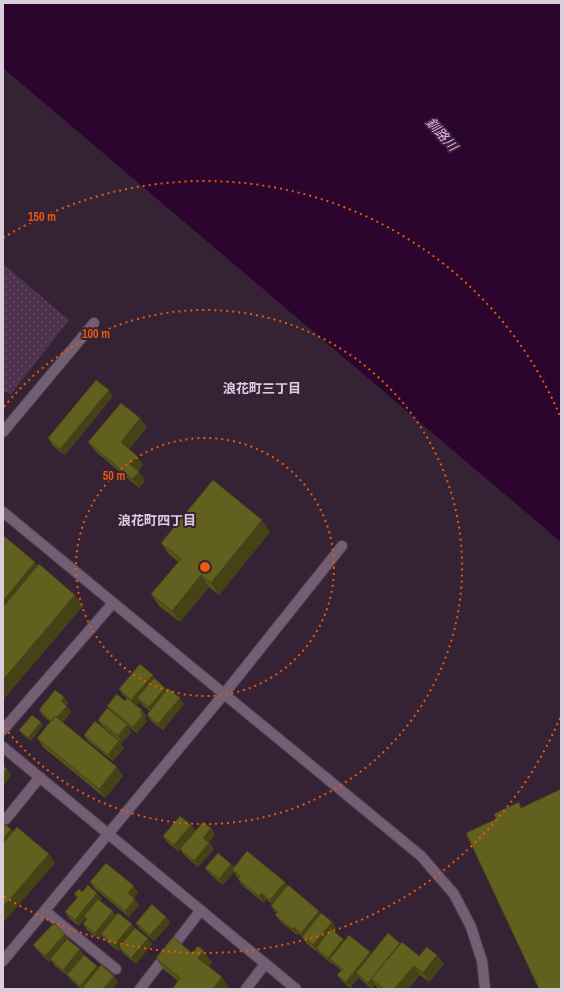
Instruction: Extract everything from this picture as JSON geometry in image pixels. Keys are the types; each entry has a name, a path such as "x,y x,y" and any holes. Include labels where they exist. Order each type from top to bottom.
{"street":[{"path":"3,432 94,323"},
{"path":"3,512 421,856 454,894 471,927 482,961 485,989"},
{"path":"3,961 224,694 342,546"},
{"path":"3,730 113,603"},
{"path":"3,747 296,989"},
{"path":"6,819 40,778"},
{"path":"140,989 201,910"},
{"path":"45,911 116,969"},
{"path":"246,989 266,964"}],"shaded area":[{"path":"3,264 69,320 11,394 3,391"}],"water":[{"name":"釧路川","path":"3,3 561,3 561,542 3,68"}],"building":[{"path":"96,380 109,390 60,449 48,438"},
{"path":"121,403 140,418 121,442 137,456 130,464 139,472 132,479 88,442"},
{"path":"213,480 262,520 211,583 201,575 172,611 151,594 181,559 161,543"},
{"path":"3,536 35,562 3,601"},
{"path":"39,564 75,595 3,680 3,607"},
{"path":"140,664 153,675 131,700 119,689"},
{"path":"154,678 165,688 149,707 137,698"},
{"path":"168,688 180,698 158,724 147,715"},
{"path":"55,690 64,697 61,701 67,706 57,717 55,716 52,721 39,710"},
{"path":"117,694 125,701 127,698 142,710 140,712 143,715 133,727 107,706"},
{"path":"107,708 127,725 118,736 98,720"},
{"path":"32,715 41,722 28,738 19,730"},
{"path":"55,716 117,767 99,789 37,738"},
{"path":"95,721 119,741 108,755 84,735"},
{"path":"3,766 7,769 3,774"},
{"path":"561,789 561,989 539,989 466,833 496,819 494,814 519,802 521,808"},
{"path":"180,816 191,825 174,845 163,836"},
{"path":"203,822 211,828 203,838 209,843 194,861 180,849"},
{"path":"3,823 11,829 3,839"},
{"path":"17,827 49,854 3,907 3,843"},
{"path":"247,851 285,882 270,900 262,893 259,896 238,879 240,876 232,870"},
{"path":"218,853 231,864 219,879 205,868"},
{"path":"106,863 134,886 128,893 135,899 125,911 90,882"},
{"path":"88,885 97,893 75,920 65,912 78,897 74,894 79,889 82,892"},
{"path":"288,885 319,911 301,933 294,927 292,929 275,915 278,912 271,906"},
{"path":"98,899 113,911 95,933 83,924 87,919 84,916"},
{"path":"152,904 166,917 150,935 136,923"},
{"path":"118,913 132,924 114,945 101,934"},
{"path":"321,913 332,922 313,945 302,937"},
{"path":"54,923 65,934 45,956 33,945"},
{"path":"135,928 148,938 131,958 119,947"},
{"path":"331,929 343,939 328,958 316,948"},
{"path":"388,933 400,943 368,983 356,973"},
{"path":"349,935 370,952 346,982 337,975 343,969 330,959"},
{"path":"173,937 192,953 198,946 204,951 198,958 222,977 213,989 172,989 180,978 156,958"},
{"path":"67,939 80,949 63,970 50,959"},
{"path":"402,942 419,956 427,947 437,955 423,973 414,966 394,989 384,989 371,979"},
{"path":"84,955 97,966 80,986 67,975"},
{"path":"101,965 114,976 103,989 85,989 83,987"}],"district":[{"name":"浪花町三丁目","path":"262,388"},
{"name":"浪花町四丁目","path":"157,520"}]}
